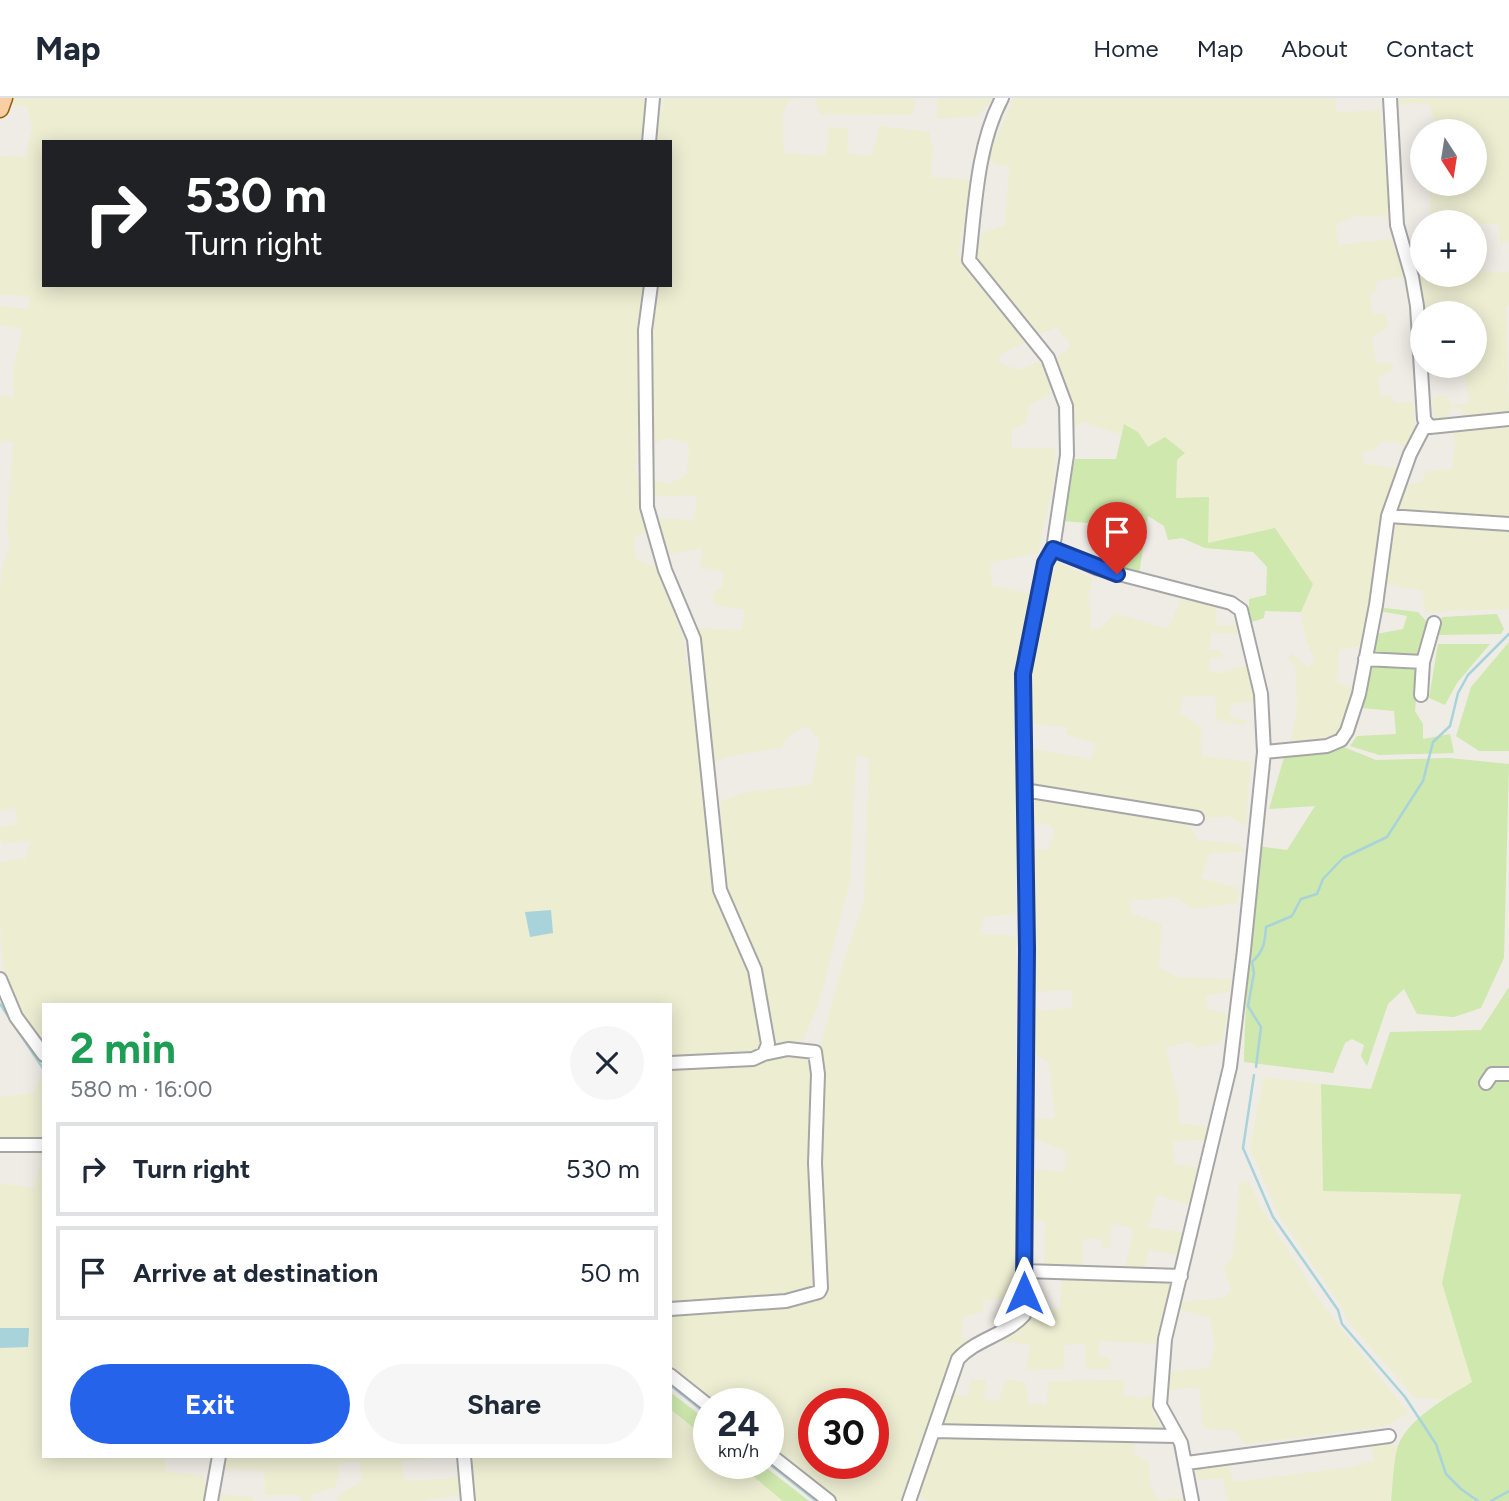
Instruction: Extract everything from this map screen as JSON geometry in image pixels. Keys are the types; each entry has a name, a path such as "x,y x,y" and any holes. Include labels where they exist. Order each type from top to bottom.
{"main road":[{"path":"0,109 4,98"}],"street":[{"path":"649,140 653,98"},
{"path":"909,1501 958,1359 965,1351 1017,1323 1024,1315 1027,949 1023,674 1045,563 1053,549 1067,455 1066,406 1048,358 969,260 983,155 991,118 1002,98"},
{"path":"1390,98 1397,225 1412,277 1424,419 1430,427"},
{"path":"651,287 645,330 647,507 665,570 694,639 720,890 755,970 768,1044 764,1054"},
{"path":"1264,752 1310,750 1341,740 1359,694 1388,516 1410,454 1424,426 1509,419"},
{"path":"1388,516 1509,524"},
{"path":"1053,549 1096,568 1231,603 1241,610 1261,694 1264,752 1230,1068 1165,1339 1159,1385 1163,1413 1177,1436 1187,1463 1192,1501"},
{"path":"1421,695 1423,662 1434,623"},
{"path":"1365,659 1423,662"},
{"path":"1024,790 1197,818"},
{"path":"0,979 16,1017 42,1052"},
{"path":"672,1063 753,1059 788,1049 815,1052 818,1074 815,1163 821,1288 819,1292 786,1301 672,1309"},
{"path":"1486,1083 1492,1074 1508,1074"},
{"path":"0,1145 42,1145"},
{"path":"1024,1271 1181,1276"},
{"path":"672,1377 693,1393"},
{"path":"933,1431 1177,1436"},
{"path":"1187,1463 1389,1436"},
{"path":"211,1501 219,1458"},
{"path":"464,1458 468,1501"},
{"path":"784,1466 829,1501"}],"green space":[{"path":"8,98 645,98 644,140 42,140 42,287 644,287 636,471 647,531 633,539 637,560 658,568 683,638 709,813 711,875 721,910 752,973 762,1033 760,1048 752,1053 672,1058 672,1003 42,1003 42,1038 30,1030 4,977 0,925 0,862 26,858 30,841 2,844 0,837 0,827 18,824 15,808 0,811 0,590 3,564 10,546 7,527 13,442 0,442 0,395 14,397 13,370 23,329 0,325 0,306 28,309 29,297 0,294 0,156 26,157 32,129 27,107 7,103"},
{"path":"664,98 804,98 788,101 782,117 784,153 826,156 829,127 848,129 847,153 871,156 880,126 929,132 933,148 931,177 972,180 958,255 976,283 1026,342 1001,354 998,362 1019,370 1039,361 1048,371 1050,394 1030,405 1025,424 1012,429 1012,448 1055,448 1054,480 1038,553 991,563 992,586 1029,593 1018,694 1016,914 983,917 980,934 1016,936 1017,1297 982,1301 984,1312 963,1317 962,1338 973,1341 955,1351 900,1501 835,1501 808,1479 889,1479 889,1388 798,1388 798,1471 784,1460 784,1388 694,1388 672,1372 672,1070 759,1065 769,1054 789,1052 815,1065 845,956 864,902 869,758 856,755 850,881 819,1002 803,1041 777,1044 763,975 729,898 722,860 721,801 746,792 811,785 820,740 807,726 789,736 781,748 730,756 713,763 705,672 697,628 741,630 745,610 714,605 712,593 722,588 723,572 700,567 702,548 670,555 657,518 694,520 697,496 654,496 651,480 669,484 687,475 689,444 667,438 650,445 650,365 658,287 672,287 672,140 655,140"},
{"path":"815,98 916,98 912,115 819,114"},
{"path":"937,98 994,98 977,116 937,119"},
{"path":"1014,98 1335,98 1337,113 1380,109 1390,217 1357,216 1338,223 1336,230 1339,245 1391,239 1404,277 1377,281 1375,293 1370,295 1373,314 1386,314 1388,328 1372,337 1376,363 1392,363 1394,370 1378,378 1381,397 1390,395 1395,403 1413,402 1416,436 1406,450 1398,442 1381,442 1376,449 1362,453 1364,464 1400,468 1385,506 1377,566 1360,646 1339,650 1337,683 1352,687 1340,734 1290,746 1297,710 1295,666 1288,659 1291,653 1308,667 1315,660 1305,639 1301,612 1312,584 1275,528 1208,544 1176,498 1177,459 1184,453 1148,448 1138,432 1124,424 1120,434 1083,422 1070,430 1054,360 1071,346 1057,327 1037,335 976,262 981,234 1005,225 1009,166 995,164 988,157"},
{"path":"1395,98 1509,98 1509,242 1500,243 1499,224 1487,224 1487,210 1431,210 1430,196 1488,196 1488,119 1434,119 1429,104 1408,103 1395,108"},
{"path":"1487,272 1509,272 1509,305 1506,306 1509,416 1465,419 1460,407 1449,409 1449,420 1435,422 1432,397 1447,396 1451,405 1470,403 1465,378 1487,378 1487,301 1420,301 1416,287 1487,287"},
{"path":"1124,424 1138,432 1148,447 1165,437 1185,453 1177,460 1176,498 1209,497 1208,543 1275,528 1313,584 1301,612 1265,611 1264,618 1249,623 1249,599 1266,595 1267,567 1253,552 1205,548 1182,538 1168,540 1164,526 1148,516 1139,574 1114,569 1117,538 1088,523 1062,521 1075,459 1116,459"},
{"path":"1509,426 1509,609 1425,612 1422,591 1384,583 1391,529 1408,485 1422,482 1426,471 1452,469 1455,443 1453,433"},
{"path":"1057,562 1093,579 1089,591 1091,629 1102,627 1115,613 1168,629 1181,599 1216,606 1216,626 1238,625 1239,634 1211,633 1209,650 1220,651 1224,657 1209,659 1209,671 1216,674 1248,665 1257,701 1231,704 1229,717 1248,721 1244,725 1216,720 1215,695 1182,697 1180,713 1201,726 1202,756 1251,762 1246,826 1228,816 1208,818 1196,813 1028,785 1029,748 1091,759 1096,744 1066,734 1067,727 1032,724 1028,694 1041,616"},
{"path":"1385,608 1418,612 1428,623 1422,655 1370,653 1376,634 1403,629 1407,616 1379,611"},
{"path":"1497,614 1504,629 1501,634 1439,635 1442,617"},
{"path":"1509,642 1509,751 1479,751 1456,736 1471,687"},
{"path":"1438,644 1490,644 1457,683 1445,705 1429,698"},
{"path":"1371,666 1419,670 1415,711 1423,724 1423,739 1450,734 1454,753 1379,755 1350,746 1357,736 1396,734 1394,711 1362,708"},
{"path":"1336,744 1376,760 1449,758 1509,764 1504,958 1481,1008 1454,1017 1417,1014 1404,989 1388,1004 1367,1066 1361,1056 1364,1045 1352,1039 1345,1043 1333,1073 1244,1062 1257,846 1287,850 1315,806 1269,809 1285,754 1310,755"},
{"path":"1030,796 1188,822 1198,840 1240,844 1245,852 1210,853 1201,878 1239,888 1238,903 1192,909 1176,897 1129,901 1133,914 1162,924 1159,968 1178,977 1232,979 1229,992 1205,996 1208,1009 1228,1014 1221,1043 1198,1048 1189,1042 1166,1047 1179,1101 1178,1123 1208,1127 1205,1140 1173,1141 1174,1164 1197,1167 1189,1205 1157,1195 1148,1227 1187,1233 1178,1255 1149,1250 1144,1270 1126,1267 1133,1229 1115,1224 1111,1227 1110,1247 1103,1248 1101,1239 1083,1239 1083,1269 1044,1269 1045,1222 1030,1218 1029,1169 1063,1172 1067,1160 1065,1151 1028,1136 1031,1119 1055,1118 1049,1062 1029,1052 1031,1006 1044,1011 1072,1007 1072,990 1029,992 1031,849 1048,850 1055,830 1049,824 1030,824"},
{"path":"1509,987 1509,1501 1391,1501 1395,1459 1403,1436 1419,1417 1472,1382 1442,1283 1461,1194 1323,1191 1321,1084 1371,1089 1390,1032 1481,1030"},
{"path":"42,1077 42,1157 34,1151 0,1142 0,1097 33,1093"},
{"path":"1264,1077 1321,1084 1323,1191 1461,1193 1442,1283 1472,1382 1442,1400 1414,1397 1347,1320 1341,1306 1278,1214 1250,1147"},
{"path":"42,1157 42,1458 165,1458 166,1472 202,1475 210,1493 253,1497 254,1501 0,1501 0,1183 34,1188"},
{"path":"1240,1181 1249,1182 1260,1206 1322,1304 1409,1414 1382,1427 1245,1444 1233,1431 1203,1428 1199,1387 1163,1391 1168,1372 1209,1368 1215,1348 1210,1317 1179,1309 1182,1302 1224,1298 1231,1290 1224,1267 1233,1255"},
{"path":"1062,1278 1173,1280 1156,1344 1099,1341 1101,1357 1110,1357 1111,1369 1086,1369 1085,1344 1064,1345 1064,1369 1025,1370 1031,1345 1000,1341 1028,1319 1060,1307"},
{"path":"971,1379 986,1380 985,1399 998,1401 1006,1379 1026,1382 1028,1404 1047,1405 1048,1382 1054,1381 1125,1380 1124,1396 1143,1398 1152,1395 1153,1414 1168,1436 1137,1436 1133,1453 1148,1461 1150,1484 1159,1500 1183,1497 1183,1501 928,1501 916,1494 949,1393 967,1397"},
{"path":"672,1394 693,1410 693,1427 672,1411"},
{"path":"672,1411 693,1427 693,1479 756,1479 783,1501 474,1501 471,1458 672,1458"},
{"path":"1371,1442 1398,1445 1391,1501 1228,1501 1222,1478 1197,1480 1196,1465 1227,1460 1234,1482 1352,1467 1374,1460"},
{"path":"218,1458 436,1458 401,1461 405,1481 459,1478 461,1495 421,1501 338,1501 338,1495 362,1481 360,1462 340,1463 336,1487 311,1495 311,1501 301,1501 300,1495 265,1495 264,1471 218,1469"},
{"path":"756,1479 781,1479 809,1501 783,1501"}],"water":[{"path":"551,910 553,933 530,937 525,912"},
{"path":"0,1328 29,1328 28,1347 0,1348"}],"waterway":[{"path":"1256,1067 1261,1027 1248,1006 1254,973 1252,962 1263,946 1266,927 1292,916 1301,899 1317,894 1323,879 1343,858 1387,837 1423,781 1433,742 1450,726 1458,693 1468,675 1509,634"},
{"path":"0,1004 42,1067"},
{"path":"1254,1075 1243,1148 1273,1217 1338,1310 1342,1324 1405,1397 1436,1444 1446,1474 1478,1501"},
{"path":"672,1387 693,1403"},
{"path":"784,1476 816,1501"},
{"path":"1491,1501 1509,1491"}],"route":[{"path":"1024,1293 1027,949 1023,674 1045,563 1053,549 1117,574"}]}
